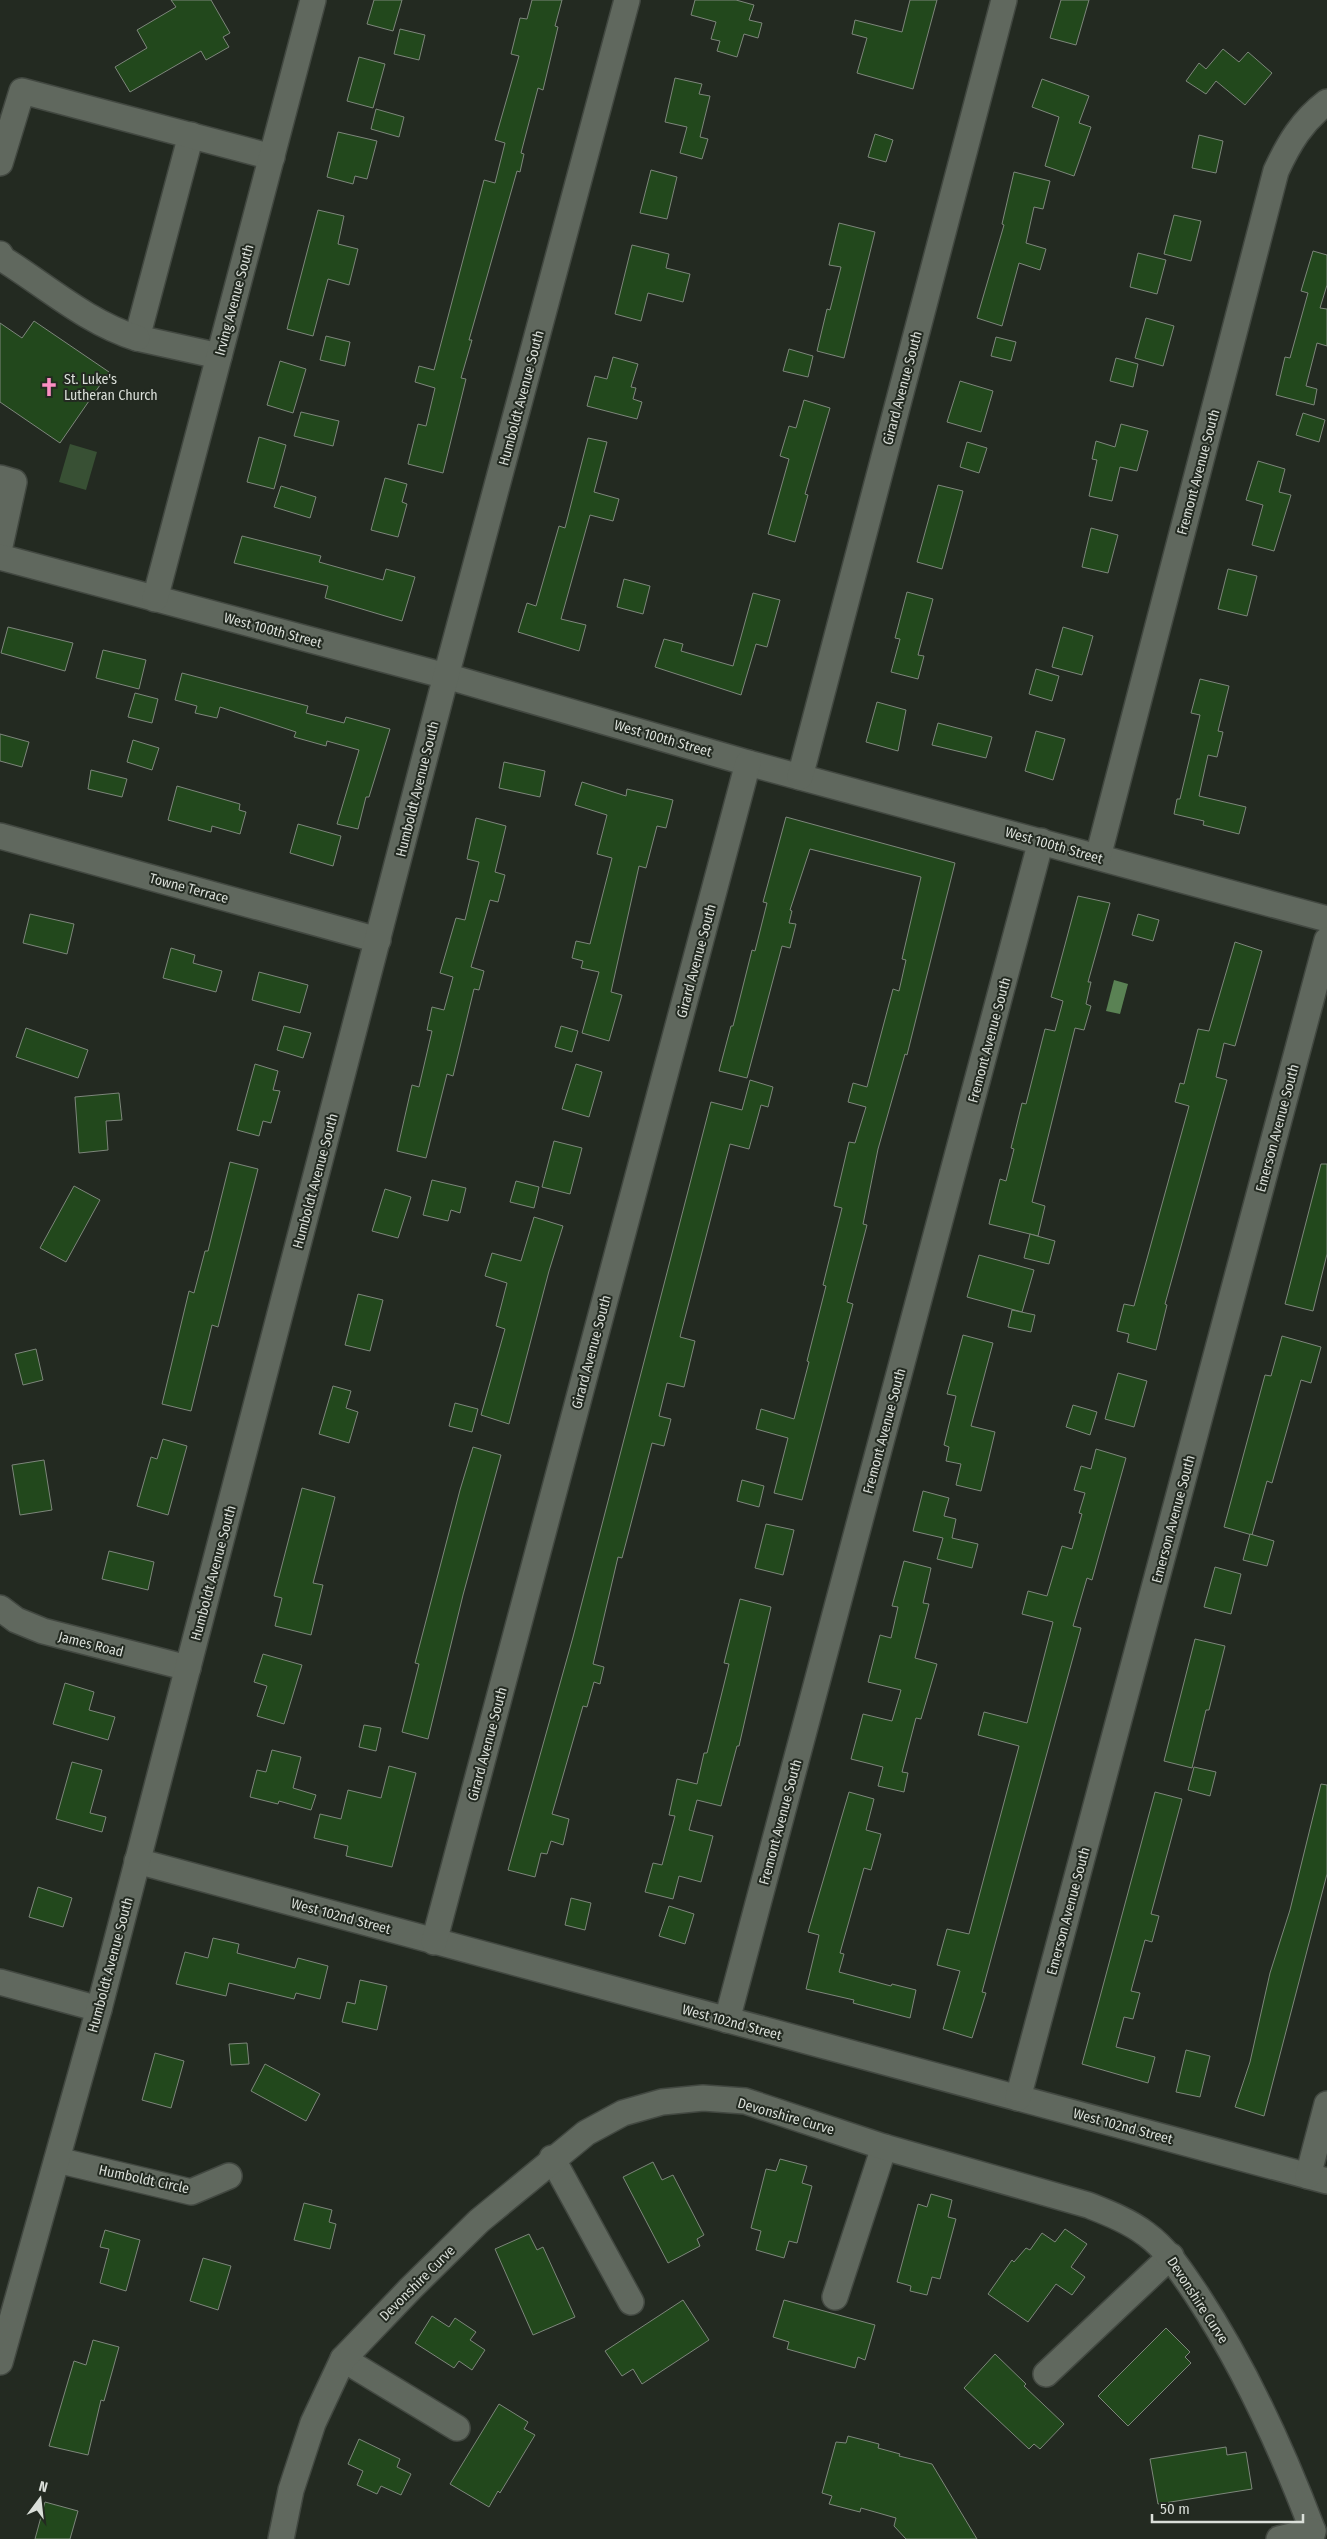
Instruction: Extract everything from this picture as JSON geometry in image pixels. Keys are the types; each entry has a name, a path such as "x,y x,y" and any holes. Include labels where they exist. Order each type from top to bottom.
{"street":[{"name":"Irving Avenue South","path":"155,599 313,0"},
{"name":"Humboldt Avenue South","path":"0,2362 99,2009 446,676 627,0"},
{"name":"Girard Avenue South","path":"800,777 1004,0"},
{"path":"0,163 22,90 272,157"},
{"name":"Fremont Avenue South","path":"1098,858 1276,171 1290,141 1310,115 1327,102"},
{"path":"137,338 191,136"},
{"path":"0,254 3,259 88,316 121,333 219,356"},
{"path":"0,478 14,482 0,546"},
{"name":"West 100th Street","path":"0,557 446,676 748,763 1327,919"},
{"name":"Girard Avenue South","path":"434,1942 748,763"},
{"name":"Towne Terrace","path":"0,836 378,940"},
{"name":"Fremont Avenue South","path":"727,2020 1041,841"},
{"name":"Emerson Avenue South","path":"1018,2098 1327,940"},
{"name":"James Road","path":"0,1608 16,1620 43,1631 188,1668"},
{"name":"West 102nd Street","path":"137,1861 1317,2178"},
{"path":"0,1982 99,2009"},
{"name":"Devonshire Curve","path":"281,2539 291,2490 313,2422 344,2359 410,2289 479,2221 552,2158 586,2133 623,2113 662,2102 703,2098 745,2101 884,2148 1088,2205 1119,2217 1147,2234 1171,2256 1214,2321 1251,2388 1285,2458 1315,2531"},
{"path":"1317,2178 1327,2104"},
{"path":"835,2296 884,2148"},
{"path":"552,2158 631,2302"},
{"name":"Humboldt Circle","path":"56,2160 191,2192 229,2176"},
{"path":"1046,2374 1171,2256"},
{"path":"344,2359 457,2428"},
{"path":"1279,2539 1315,2531"}],"shaded area":[{"path":"70,444 97,452 86,490 59,482"},
{"path":"1114,980 1128,984 1120,1014 1106,1011"}],"building":[{"path":"171,0 211,0 230,33 223,37 229,47 206,60 201,51 130,92 115,67 147,48 137,30 176,7"},
{"path":"374,0 402,0 393,31 367,24"},
{"path":"532,0 562,0 555,26 558,27 543,90 538,88 521,153 524,154 520,172 517,171 469,340 472,340 461,378 466,379 443,473 408,464 418,424 426,426 435,388 415,382 419,366 434,370 484,180 495,183 505,143 495,140 519,56 511,54 520,18 527,19"},
{"path":"695,0 736,0 754,5 749,20 762,23 758,38 744,34 737,57 717,51 720,41 711,39 716,22 691,15"},
{"path":"910,0 937,0 913,89 857,73 867,38 852,34 855,20 902,32"},
{"path":"1061,0 1089,0 1076,45 1050,38"},
{"path":"400,29 425,35 419,60 394,54"},
{"path":"1223,49 1239,62 1248,52 1272,73 1245,105 1216,81 1206,94 1186,81 1199,63 1206,69"},
{"path":"359,57 385,64 373,108 347,101"},
{"path":"675,78 702,84 699,94 710,96 700,137 708,139 702,159 680,153 687,127 665,122"},
{"path":"1042,79 1089,96 1079,123 1091,127 1074,176 1045,166 1059,117 1032,107"},
{"path":"376,109 404,117 399,137 371,129"},
{"path":"338,132 377,141 367,179 355,176 353,184 327,177"},
{"path":"875,134 893,140 886,162 868,157"},
{"path":"1199,135 1223,141 1216,173 1192,168"},
{"path":"651,170 677,177 667,219 640,213"},
{"path":"1014,172 1050,181 1043,209 1034,207 1026,243 1046,249 1040,270 1019,263 1002,326 977,318 1004,225 1002,224"},
{"path":"318,210 344,216 338,244 358,249 349,285 328,279 313,336 287,329"},
{"path":"1174,215 1201,221 1191,261 1164,254"},
{"path":"839,223 875,232 844,358 817,351 827,309 830,310 841,267 829,265"},
{"path":"632,245 669,254 666,268 690,274 683,302 648,293 641,321 615,314"},
{"path":"1313,251 1327,255 1327,285 1320,308 1327,309 1327,346 1317,343 1306,386 1317,389 1314,405 1276,395 1285,357 1290,358 1308,293 1301,291"},
{"path":"1138,253 1166,260 1157,294 1130,287"},
{"path":"1146,318 1174,326 1163,366 1135,358"},
{"name":"St. Luke's Lutheran Church","path":"34,321 109,372 60,443 0,402 0,323 22,338"},
{"path":"326,336 350,342 345,366 320,360"},
{"path":"996,337 1016,342 1011,361 991,356"},
{"path":"789,349 813,356 808,377 783,371"},
{"path":"613,357 638,364 631,387 636,388 633,399 642,402 637,419 587,406 595,376 607,379"},
{"path":"1116,358 1138,364 1133,387 1110,381"},
{"path":"280,361 306,369 293,413 267,405"},
{"path":"960,381 993,391 981,432 947,422"},
{"path":"804,400 830,408 805,494 808,495 795,542 768,534 789,459 780,456 789,426 796,428"},
{"path":"301,412 339,421 333,446 294,436"},
{"path":"1303,413 1325,420 1319,442 1296,435"},
{"path":"1121,424 1148,431 1137,471 1120,467 1112,501 1089,496 1097,460 1092,459 1096,441 1115,447"},
{"path":"259,437 286,445 274,489 247,482"},
{"path":"588,438 607,442 594,492 619,499 613,521 590,515 561,619 586,625 579,651 518,632 527,603 536,606 559,526 565,528"},
{"path":"967,442 987,448 979,473 960,467"},
{"path":"1258,461 1285,469 1279,492 1291,495 1274,551 1252,545 1263,505 1246,500"},
{"path":"385,478 407,484 402,502 407,504 398,537 371,530"},
{"path":"938,485 963,491 942,569 917,562"},
{"path":"281,486 316,497 310,518 274,507"},
{"path":"1091,528 1118,535 1108,573 1082,567"},
{"path":"242,536 321,556 319,562 383,580 386,569 415,577 402,621 325,598 328,586 234,563"},
{"path":"1228,569 1257,576 1247,616 1218,609"},
{"path":"624,579 650,586 643,614 617,607"},
{"path":"907,592 933,599 918,655 924,656 918,679 891,672 900,639 895,638"},
{"path":"753,593 780,600 767,647 756,644 741,695 655,667 664,639 683,644 681,651 733,666"},
{"path":"8,627 73,643 65,671 1,653"},
{"path":"1063,627 1093,636 1082,675 1052,667"},
{"path":"103,650 146,660 139,689 96,678"},
{"path":"1036,669 1059,676 1052,701 1029,694"},
{"path":"182,673 308,706 306,713 344,723 346,717 390,729 369,797 366,797 358,829 337,824 359,750 327,741 326,746 294,737 296,732 220,707 217,718 195,713 197,706 175,700"},
{"path":"1200,679 1229,686 1218,731 1223,732 1217,757 1208,755 1199,796 1246,807 1239,834 1203,825 1204,821 1174,814 1177,799 1180,799 1200,715 1191,713"},
{"path":"135,693 158,699 152,723 128,717"},
{"path":"877,702 906,710 898,751 866,742"},
{"path":"938,723 992,737 986,758 932,745"},
{"path":"1036,731 1065,739 1053,780 1025,771"},
{"path":"0,734 29,742 22,767 0,761"},
{"path":"133,740 159,748 152,770 127,762"},
{"path":"504,762 545,771 540,797 499,788"},
{"path":"91,770 127,779 122,797 88,789"},
{"path":"582,782 626,796 627,789 673,800 666,828 657,826 646,868 639,866 611,992 622,995 609,1041 582,1033 599,972 581,968 583,961 572,958 576,941 590,944 612,858 597,854 607,815 575,805"},
{"path":"177,786 240,804 239,810 246,812 240,834 212,826 211,832 168,820"},
{"path":"786,817 955,863 907,1055 905,1054 878,1149 863,1224 867,1225 847,1302 853,1304 802,1500 774,1493 788,1438 756,1429 761,1409 794,1419 809,1362 807,1361 826,1286 823,1285 842,1208 834,1206 849,1142 855,1143 866,1107 848,1102 853,1083 867,1087 893,989 899,991 906,960 902,959 921,877 810,849 790,910 792,911 789,923 796,924 790,948 782,946 747,1078 719,1071 731,1026 733,1026 752,950 755,951 767,903 763,902"},
{"path":"476,818 506,826 495,872 505,875 498,902 490,900 471,967 484,971 479,990 474,989 453,1076 447,1074 426,1158 397,1151 412,1085 419,1087 432,1031 427,1030 432,1007 444,1010 453,977 440,973 456,918 465,920 479,862 467,859"},
{"path":"298,824 341,836 333,866 290,853"},
{"path":"1078,896 1110,903 1088,982 1091,982 1086,1004 1091,1006 1084,1030 1075,1028 1032,1202 1045,1206 1038,1236 989,1224 1000,1179 1006,1181 1014,1149 1011,1148 1022,1103 1026,1104 1045,1029 1055,1031 1063,1001 1051,997"},
{"path":"30,914 74,924 67,954 23,943"},
{"path":"1138,914 1159,920 1153,941 1132,935"},
{"path":"1235,942 1262,951 1235,1046 1224,1043 1216,1077 1227,1080 1165,1304 1167,1305 1156,1350 1127,1342 1129,1334 1117,1331 1124,1304 1134,1306 1189,1106 1175,1102 1180,1083 1184,1084 1198,1029 1209,1031"},
{"path":"171,948 195,955 193,963 222,971 216,992 163,978"},
{"path":"259,972 308,985 300,1013 252,1000"},
{"path":"284,1026 311,1033 303,1058 277,1050"},
{"path":"561,1026 578,1031 572,1052 555,1047"},
{"path":"26,1028 88,1050 78,1078 16,1057"},
{"path":"255,1064 278,1071 273,1090 280,1091 271,1123 263,1121 259,1136 237,1130"},
{"path":"576,1064 602,1072 589,1117 562,1109"},
{"path":"750,1080 773,1087 768,1107 761,1105 749,1149 730,1144 680,1337 695,1341 684,1387 667,1383 659,1416 671,1419 664,1446 652,1443 622,1558 618,1557 593,1664 604,1667 600,1684 594,1682 587,1707 583,1706 552,1814 569,1819 563,1845 551,1841 547,1854 541,1853 535,1877 508,1870 573,1637 711,1102 742,1110"},
{"path":"119,1093 122,1120 106,1121 108,1150 79,1153 75,1097"},
{"path":"554,1141 582,1148 570,1194 542,1187"},
{"path":"230,1162 258,1169 218,1327 212,1325 191,1411 162,1404 189,1291 194,1293 205,1251 208,1251"},
{"path":"1321,1164 1327,1164 1327,1254 1313,1311 1285,1304"},
{"path":"432,1180 466,1188 460,1213 451,1210 448,1221 423,1215"},
{"path":"516,1181 539,1187 534,1208 510,1202"},
{"path":"74,1186 100,1200 66,1262 40,1248"},
{"path":"385,1189 411,1197 398,1238 372,1231"},
{"path":"534,1217 563,1226 549,1271 509,1424 481,1415 505,1329 496,1326 507,1283 485,1276 492,1253 521,1261"},
{"path":"1030,1234 1055,1241 1049,1264 1024,1258"},
{"path":"979,1255 1034,1270 1022,1312 967,1297"},
{"path":"358,1294 383,1300 370,1351 345,1345"},
{"path":"1012,1310 1035,1315 1031,1332 1008,1327"},
{"path":"963,1335 993,1343 971,1426 995,1432 981,1491 956,1485 961,1464 946,1461 949,1447 944,1445 956,1396 947,1394"},
{"path":"1282,1336 1321,1347 1311,1383 1301,1380 1272,1483 1267,1481 1252,1535 1224,1527 1265,1375 1271,1376"},
{"path":"36,1349 43,1380 23,1385 15,1354"},
{"path":"1118,1373 1147,1381 1134,1427 1105,1419"},
{"path":"333,1386 351,1391 346,1408 358,1412 349,1443 319,1434"},
{"path":"455,1403 478,1409 472,1432 449,1426"},
{"path":"1073,1405 1097,1412 1090,1435 1066,1427"},
{"path":"163,1439 187,1446 168,1515 137,1506 151,1457 157,1459"},
{"path":"473,1447 501,1455 463,1595 428,1739 402,1732 419,1664 415,1663"},
{"path":"1096,1449 1126,1458 1092,1580 1087,1578 1073,1626 1081,1628 982,1992 986,1993 972,2038 943,2029 960,1971 937,1965 947,1929 969,1934 1019,1746 978,1735 984,1712 1027,1723 1053,1622 1022,1614 1028,1591 1047,1596 1062,1546 1072,1549 1082,1514 1079,1513 1085,1493 1074,1490 1081,1466 1091,1469"},
{"path":"44,1460 52,1510 20,1515 12,1465"},
{"path":"742,1480 764,1486 759,1507 737,1501"},
{"path":"302,1488 335,1497 313,1583 323,1585 311,1635 275,1626 282,1598 274,1596"},
{"path":"923,1491 949,1498 944,1516 956,1519 952,1538 978,1544 972,1568 937,1559 943,1538 913,1531"},
{"path":"766,1524 794,1530 783,1575 755,1568"},
{"path":"1250,1534 1274,1541 1267,1566 1243,1560"},
{"path":"109,1551 154,1562 148,1590 102,1579"},
{"path":"904,1561 931,1568 923,1603 929,1604 915,1658 937,1664 921,1719 916,1718 902,1772 908,1773 904,1792 878,1786 883,1767 851,1759 863,1714 892,1721 901,1690 868,1682 880,1635 891,1638 898,1607 892,1606"},
{"path":"1215,1567 1241,1574 1231,1614 1204,1607"},
{"path":"740,1599 771,1607 739,1746 737,1746 721,1806 697,1800 689,1830 713,1836 701,1882 679,1876 673,1899 645,1892 653,1863 662,1865 675,1816 669,1815 677,1779 697,1784 704,1753 707,1753 729,1664 724,1663"},
{"path":"1195,1639 1225,1646 1209,1710 1206,1710 1192,1768 1164,1761"},
{"path":"263,1654 302,1665 284,1724 257,1716 267,1686 254,1682"},
{"path":"65,1683 94,1692 89,1710 115,1717 108,1740 53,1724"},
{"path":"364,1725 381,1728 376,1751 359,1747"},
{"path":"272,1750 301,1757 293,1788 316,1795 311,1810 279,1801 278,1804 250,1797 257,1770 266,1772"},
{"path":"72,1762 102,1770 90,1813 106,1817 102,1832 56,1819"},
{"path":"389,1766 416,1773 392,1867 346,1856 348,1846 314,1838 320,1814 341,1819 348,1790 381,1798"},
{"path":"1194,1767 1216,1772 1210,1796 1188,1790"},
{"path":"1321,1784 1327,1785 1327,1874 1264,2116 1235,2107 1250,2062 1270,1973 1290,1910"},
{"path":"849,1792 874,1799 866,1830 881,1834 871,1870 864,1868 840,1953 844,1954 839,1972 891,1986 892,1984 916,1990 910,2018 853,2003 854,2000 806,1989 819,1935 808,1932"},
{"path":"1155,1792 1182,1799 1151,1914 1159,1916 1152,1942 1145,1940 1131,1991 1140,1993 1133,2019 1124,2017 1116,2047 1155,2057 1148,2083 1082,2064"},
{"path":"38,1887 72,1898 63,1927 29,1917"},
{"path":"571,1898 591,1903 585,1930 565,1925"},
{"path":"669,1906 694,1914 685,1944 659,1936"},
{"path":"213,1938 239,1944 237,1953 295,1968 298,1958 328,1966 320,1999 296,1993 294,1999 229,1983 226,1996 176,1984 185,1952 208,1958"},
{"path":"360,1980 387,1986 377,2030 342,2022 347,2002 355,2004"},
{"path":"247,2043 249,2064 231,2065 229,2044"},
{"path":"1186,2050 1210,2056 1200,2097 1176,2092"},
{"path":"155,2053 184,2061 171,2108 142,2100"},
{"path":"265,2064 320,2094 306,2121 251,2091"},
{"path":"780,2159 807,2166 802,2183 812,2186 797,2243 789,2241 784,2258 756,2250 761,2231 751,2228 766,2169 776,2171"},
{"path":"653,2162 662,2180 673,2175 704,2235 697,2239 700,2246 668,2263 623,2177"},
{"path":"931,2194 952,2200 948,2217 956,2219 940,2279 932,2277 927,2295 910,2291 911,2286 897,2282 918,2204 927,2207"},
{"path":"304,2203 332,2210 329,2222 336,2224 330,2249 294,2240"},
{"path":"1065,2229 1087,2244 1071,2267 1085,2277 1072,2295 1056,2284 1028,2322 988,2294 1012,2260 1014,2262 1026,2248 1030,2250 1042,2233 1055,2242"},
{"path":"105,2230 140,2240 126,2291 100,2283 109,2249 100,2247"},
{"path":"529,2234 537,2250 543,2247 575,2317 533,2335 495,2249"},
{"path":"203,2258 231,2266 218,2310 190,2301"},
{"path":"683,2300 709,2340 642,2384 633,2369 622,2376 605,2351"},
{"path":"784,2300 875,2325 865,2360 858,2357 855,2368 787,2349 789,2342 773,2337"},
{"path":"432,2316 449,2327 455,2318 476,2332 470,2340 485,2350 472,2370 459,2361 454,2368 415,2343"},
{"path":"1166,2328 1190,2352 1185,2357 1191,2363 1128,2426 1098,2396"},
{"path":"93,2340 119,2347 104,2401 101,2400 88,2455 49,2446 74,2361 86,2365"},
{"path":"995,2354 1026,2384 1024,2386 1064,2424 1040,2449 1034,2444 1029,2449 964,2388"},
{"path":"499,2404 528,2422 524,2429 535,2435 500,2493 498,2491 489,2507 450,2484"},
{"path":"848,2436 879,2444 878,2448 900,2454 899,2456 932,2464 977,2539 906,2539 894,2526 896,2518 861,2508 860,2512 829,2504 832,2496 822,2493 836,2442 846,2443"},
{"path":"359,2439 400,2459 397,2467 411,2474 401,2495 381,2486 377,2494 357,2485 363,2471 348,2464"},
{"path":"1226,2447 1227,2455 1246,2452 1252,2489 1158,2504 1150,2459"},
{"path":"45,2502 78,2511 70,2539 35,2539"}],"place":[{"name":"St. Luke's Lutheran Church","path":"49,387"}]}
